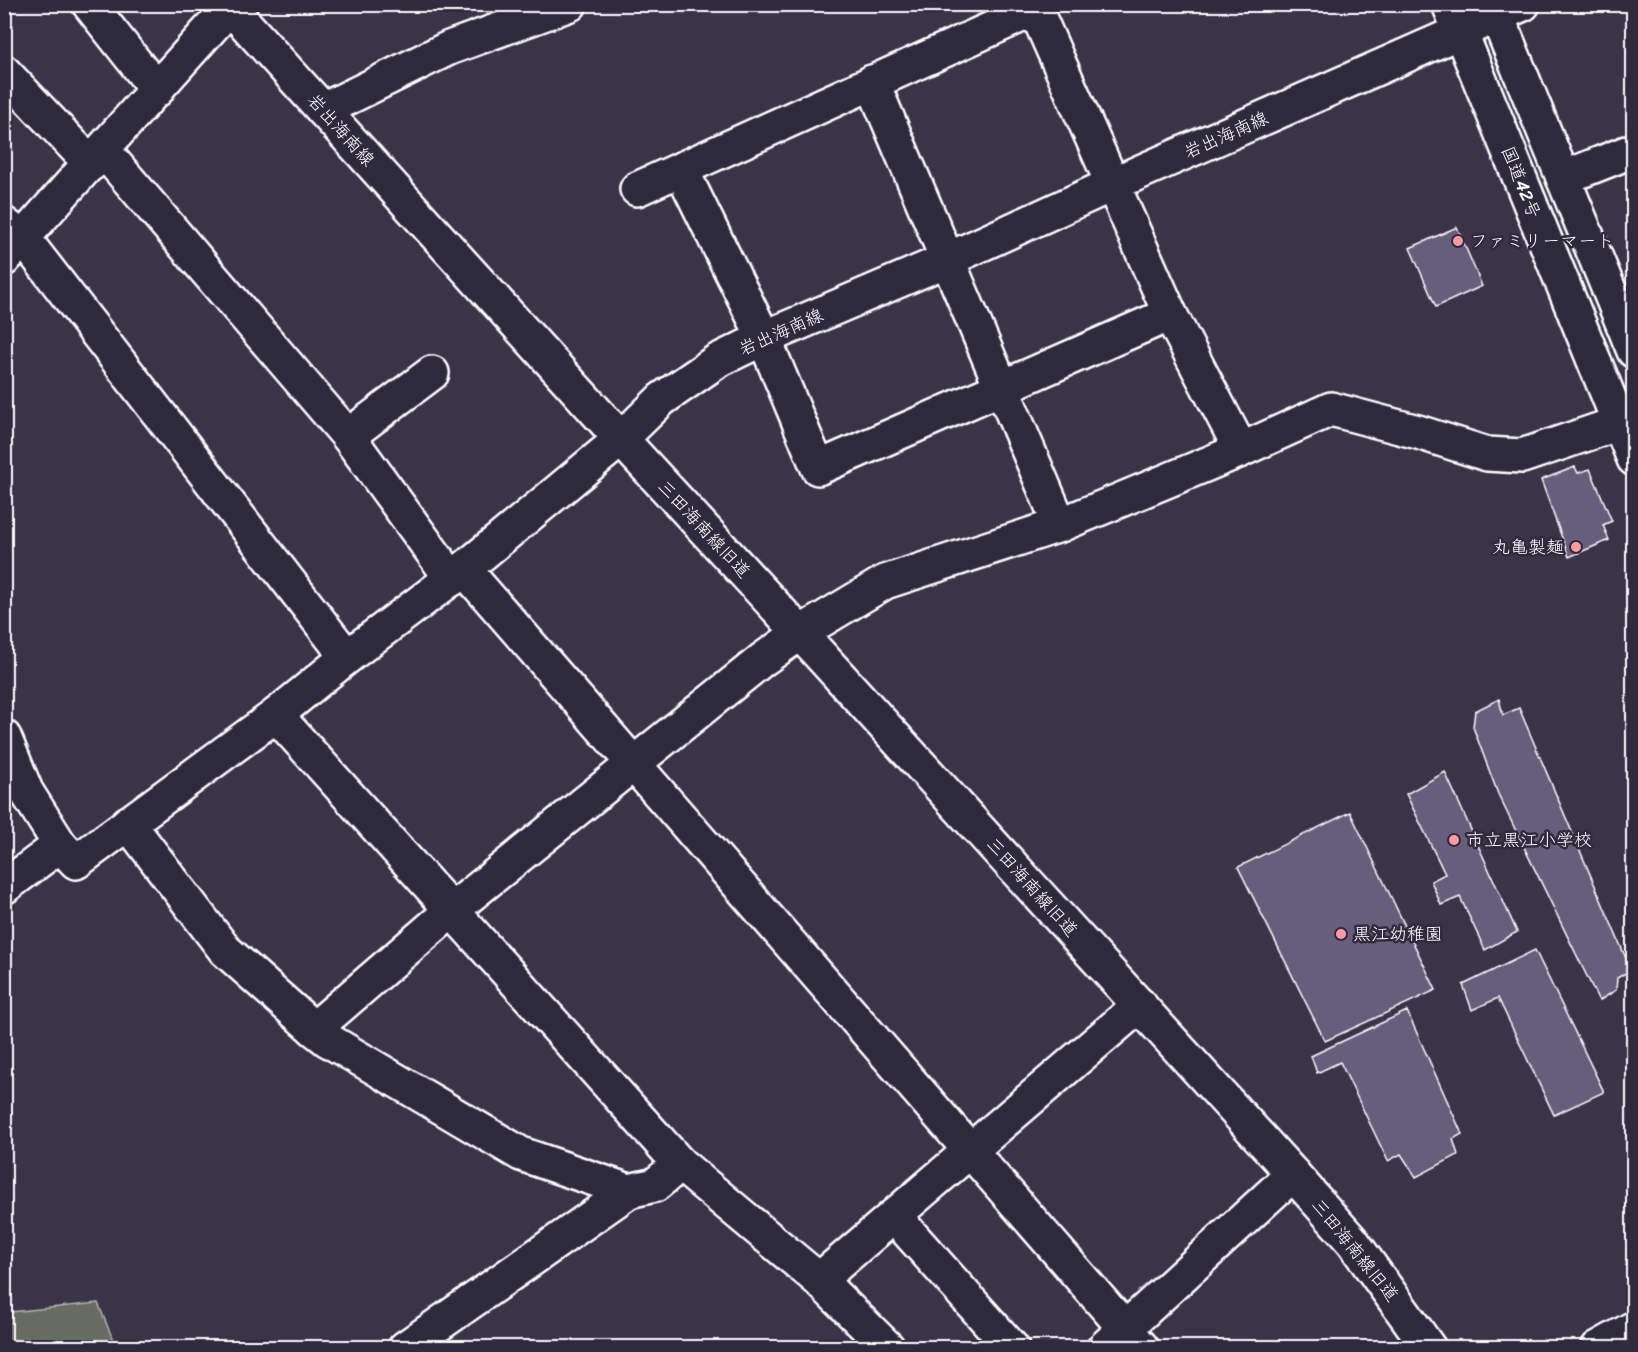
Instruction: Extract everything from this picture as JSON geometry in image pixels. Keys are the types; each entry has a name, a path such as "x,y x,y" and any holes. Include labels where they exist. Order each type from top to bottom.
{"main road":[{"path":"89,4 157,90"},
{"path":"323,110 449,48 570,4"},
{"path":"228,6 97,157 11,241 347,657"},
{"name":"岩出海南線","path":"228,6 621,439 662,399 717,361 764,338 949,259 1113,184 1454,18 1504,8"},
{"path":"637,189 1034,7 1170,314 1241,450"},
{"path":"1504,8 1563,178 1634,351"},
{"name":"国道42号","path":"1454,18 1626,421 1634,459"},
{"path":"4,72 97,157 348,436 458,574 634,764 970,1150 1124,1341 1293,1174"},
{"path":"872,82 1060,525"},
{"path":"1563,178 1634,150"},
{"path":"681,168 764,338 818,468 1170,314"},
{"path":"348,436 432,374"},
{"path":"314,1029 452,910 762,660 800,633 885,582 1060,525 1241,450 1331,409 1418,432 1487,454 1522,456 1626,421"},
{"path":"4,737 26,791 60,845 76,862 276,715 347,657 458,574 621,439"},
{"name":"三田海南線旧道","path":"621,439 1140,1005 1353,1242 1413,1339"},
{"path":"276,715 680,1164 819,1280 888,1347"},
{"path":"128,823 225,950 314,1029 521,1154 629,1191"},
{"path":"4,887 60,845"},
{"path":"819,1280 1140,1005"},
{"path":"405,1347 629,1191 655,1185 680,1164"},
{"path":"894,1216 1012,1347"},
{"path":"1598,1347 1634,1328"}],"green space":[{"path":"98,1303 116,1347 5,1347 5,1317 10,1312"}],"building":[{"path":"1457,227 1482,286 1436,307 1410,248"},
{"path":"1575,467 1578,473 1590,469 1612,521 1603,525 1609,540 1569,557 1541,480"},
{"path":"1499,699 1503,715 1519,708 1631,970 1617,978 1616,990 1599,1001 1498,794 1473,727 1475,711"},
{"path":"1445,772 1517,932 1485,950 1460,897 1441,905 1431,881 1445,874 1406,794"},
{"path":"1350,812 1436,990 1325,1041 1238,867"},
{"path":"1535,950 1604,1092 1554,1115 1498,998 1472,1010 1463,985"},
{"path":"1407,1011 1462,1134 1453,1139 1458,1155 1416,1177 1401,1154 1388,1161 1340,1062 1317,1073 1311,1056"}],"place":[{"name":"ファミリーマート","path":"1458,241"},
{"name":"丸亀製麺","path":"1576,547"},
{"name":"市立黒江小学校","path":"1454,840"},
{"name":"黒江幼稚園","path":"1341,934"}]}
